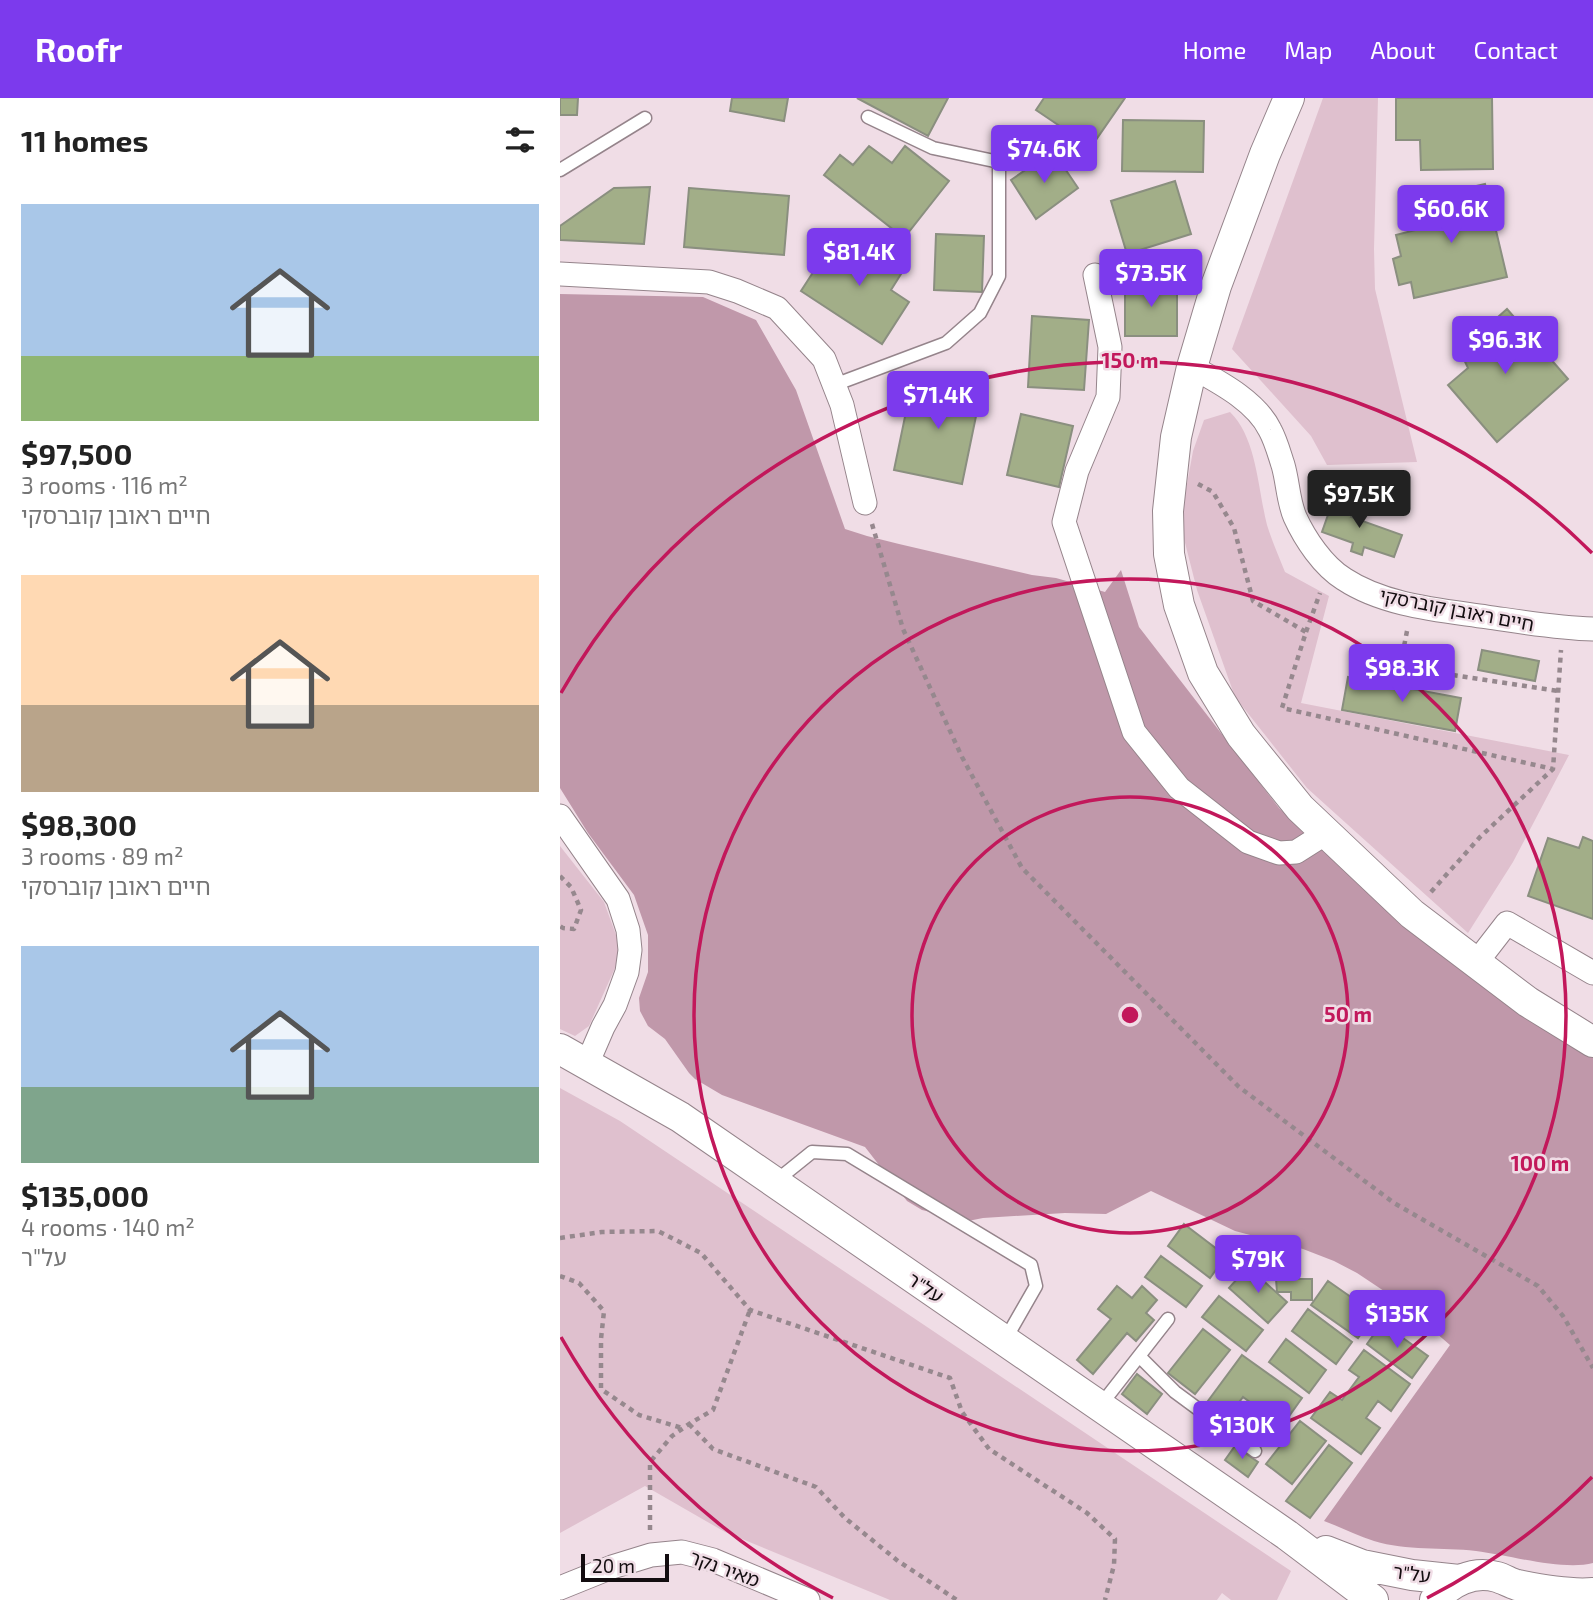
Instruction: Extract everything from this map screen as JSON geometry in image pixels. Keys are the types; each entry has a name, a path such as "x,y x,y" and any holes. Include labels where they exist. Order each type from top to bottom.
{"street":[{"path":"1289,98 1265,154 1216,286 1192,367 1176,437 1168,511 1170,554 1179,606 1203,673 1241,735 1300,808 1412,914 1528,1002 1593,1042"},
{"path":"560,274 709,282 776,308 824,359 842,405 865,503"},
{"path":"1095,275 1110,346 1108,397 1077,471 1064,522 1134,732 1179,788 1248,842 1279,853 1296,852 1326,833"},
{"name":"חיים ראובן קוברסקי","path":"1192,367 1241,398 1269,428 1284,468 1294,514 1303,532 1329,567 1341,578 1359,589 1385,598 1467,614 1562,628 1593,629"},
{"path":"560,816 618,899 628,930 630,950 627,972 615,1005 587,1064"},
{"path":"1476,963 1507,923 1593,973"},
{"name":"על\"ר","path":"560,1049 680,1117 1287,1535 1373,1600"},
{"name":"על\"ר","path":"1287,1535 1362,1565 1412,1575 1460,1580 1478,1575 1497,1577 1522,1592 1549,1590 1593,1593"},
{"name":"מאיר נקר","path":"560,1588 651,1555 682,1552 713,1560 808,1600"},
{"path":"1435,1600 1444,1589 1460,1580"}],"lane":[{"path":"834,385 946,343 980,313 999,276 999,162 933,148 867,117"},
{"path":"560,170 646,118"},
{"path":"774,1182 812,1152 847,1154 1031,1265 1036,1286 1005,1341"},
{"path":"1100,1406 1168,1319"},
{"path":"1139,1356 1175,1392 1255,1451"}],"path":[{"path":"1172,469 1213,492 1234,528 1253,601 1306,632"},
{"path":"865,503 903,629 962,757 1022,868 1239,1087 1394,1203 1538,1286 1563,1316 1593,1368"},
{"path":"1329,567 1282,708 1553,769"},
{"path":"1396,627 1407,630 1399,667 1558,691"},
{"path":"1412,914 1480,837 1553,769 1562,628"},
{"path":"560,876 571,887 582,910 574,929 560,926"},
{"path":"560,1238 603,1232 658,1231 701,1253 750,1310 950,1378 962,1412 989,1448 1087,1513 1115,1539 1114,1565 1105,1600"},
{"path":"560,1276 579,1283 604,1311 601,1389 639,1415 683,1428"},
{"path":"651,1555 650,1462 672,1436 713,1410 750,1310"},
{"path":"689,1423 713,1449 816,1488 845,1518 898,1562 957,1600"}],"shaded area":[{"path":"1323,98 1378,98 1375,289 1417,462 1327,465 1311,436 1232,349"},
{"path":"560,294 703,297 756,320 796,390 845,529 1105,592 1121,570 1139,627 1279,808 1415,928 1593,1045 1593,1563 1551,1564 1476,1551 1386,1544 1324,1521 1450,1345 1399,1301 1357,1273 1303,1249 1235,1231 1151,1191 1106,1214 1065,1213 968,1221 922,1210 907,1201 865,1147 722,1095 695,1079 665,1039 648,1026 640,1011 639,998 648,972 648,935 634,895 588,833 560,788"},
{"path":"1230,412 1239,423 1251,450 1267,525 1285,572 1329,596 1301,703 1569,755 1513,862 1468,933 1307,788 1235,697 1197,590 1180,523 1193,451 1204,420"},
{"path":"560,846 604,902 620,946 615,968 589,1026 575,1036 560,1029"},
{"path":"560,1088 620,1121 1291,1571 1277,1600 1231,1600 1222,1593 1217,1600 890,1600 725,1532 645,1486 560,1533"}],"building":[{"path":"560,98 578,98 577,115 560,115"},
{"path":"732,98 788,98 784,121 730,111"},
{"path":"857,98 948,98 928,136"},
{"path":"1044,98 1125,98 1091,147 1036,110"},
{"path":"1396,98 1492,98 1493,169 1421,170 1420,140 1396,140"},
{"path":"1123,120 1204,121 1203,172 1122,171"},
{"path":"869,146 892,163 905,146 949,181 904,238 824,175 840,155 853,165"},
{"path":"1053,151 1078,188 1036,219 1011,180"},
{"path":"1175,181 1191,234 1127,254 1111,201"},
{"path":"1485,184 1507,277 1414,298 1411,282 1399,285 1393,259 1401,256 1396,235 1427,227 1420,199"},
{"path":"650,187 644,244 560,240 560,226 614,188"},
{"path":"689,188 789,196 784,255 684,247"},
{"path":"936,234 984,236 982,292 934,290"},
{"path":"834,240 859,256 869,242 906,266 891,290 909,302 882,344 801,291"},
{"path":"1125,282 1177,282 1177,336 1125,336"},
{"path":"1507,309 1568,379 1497,442 1448,385 1468,368 1460,351"},
{"path":"1032,316 1089,320 1084,390 1028,387"},
{"path":"913,378 981,392 962,484 894,470"},
{"path":"1021,414 1073,426 1059,487 1007,475"},
{"path":"1335,495 1356,503 1351,517 1402,535 1394,557 1364,547 1362,555 1351,551 1353,543 1322,532"},
{"path":"1482,650 1539,661 1535,681 1478,670"},
{"path":"1348,677 1461,698 1455,731 1342,710"},
{"path":"1583,837 1593,841 1593,919 1528,896 1548,838 1579,848"},
{"path":"1184,1224 1226,1256 1210,1278 1168,1246"},
{"path":"1161,1256 1202,1286 1186,1307 1145,1277"},
{"path":"1248,1267 1287,1302 1268,1323 1229,1288"},
{"path":"1276,1279 1312,1279 1312,1300 1291,1300 1291,1292 1277,1292"},
{"path":"1328,1281 1375,1314 1358,1338 1311,1305"},
{"path":"1117,1286 1132,1298 1142,1286 1157,1300 1146,1313 1154,1320 1136,1341 1127,1333 1093,1374 1077,1360 1111,1319 1098,1309"},
{"path":"1219,1296 1263,1330 1246,1351 1202,1317"},
{"path":"1308,1309 1352,1342 1336,1364 1292,1331"},
{"path":"1382,1323 1428,1356 1412,1378 1367,1344"},
{"path":"1203,1329 1230,1350 1195,1394 1168,1373"},
{"path":"1286,1339 1326,1370 1309,1393 1269,1362"},
{"path":"1364,1350 1410,1384 1391,1411 1378,1401 1366,1418 1380,1428 1361,1454 1311,1418 1330,1392 1342,1400 1359,1377 1349,1370"},
{"path":"1242,1355 1302,1398 1282,1426 1243,1397 1226,1420 1205,1405"},
{"path":"1137,1374 1162,1394 1147,1414 1122,1394"},
{"path":"1300,1421 1326,1441 1292,1484 1266,1464"},
{"path":"1329,1445 1352,1463 1310,1518 1286,1501"},
{"path":"1235,1446 1258,1462 1248,1477 1225,1460"}]}
